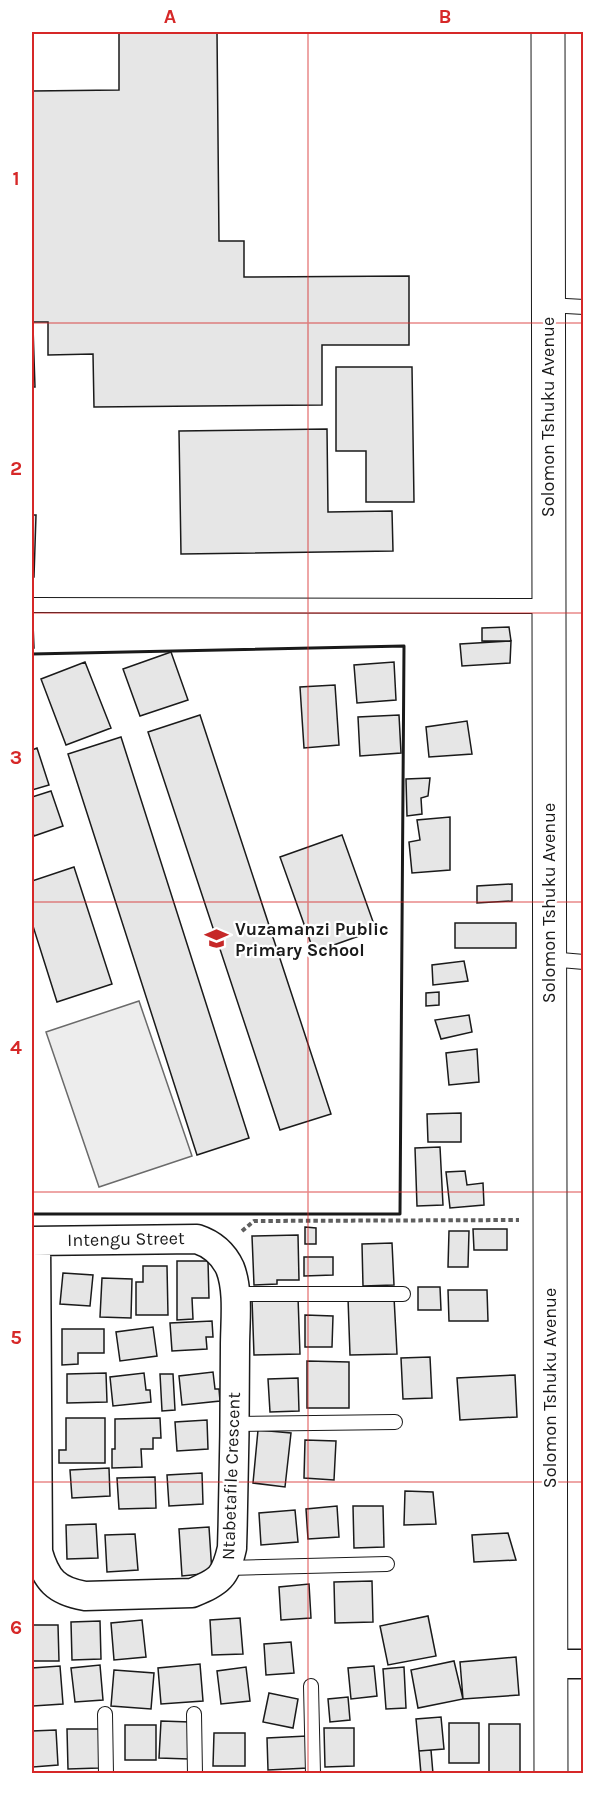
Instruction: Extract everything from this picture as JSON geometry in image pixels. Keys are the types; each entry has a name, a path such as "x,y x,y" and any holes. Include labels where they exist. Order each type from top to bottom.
{"street":[{"name":"Solomon Tshuku Avenue","path":"548,32 551,1773"},
{"name":"Intengu Street","path":"34,1240 197,1239 218,1250"},
{"name":"Ntabetafile Crescent","path":"34,1240 35,1552 54,1584 71,1593 85,1596 192,1593 218,1580 228,1568 232,1548 235,1424 234,1294 230,1269 218,1250"},
{"path":"551,1664 584,1664"}],"lane":[{"path":"548,305 584,307"},
{"path":"32,605 548,606"},
{"path":"549,959 584,962"},
{"path":"234,1294 403,1294"},
{"path":"235,1424 395,1422"},
{"path":"228,1568 387,1564"},
{"path":"311,1686 313,1773"},
{"path":"105,1714 106,1773"},
{"path":"194,1714 195,1773"}],"path":[{"path":"218,1250 254,1221 498,1219 550,1221"}],"shaded area":[{"path":"139,1001 192,1156 99,1187 46,1032"}],"building":[{"path":"119,32 217,32 219,241 244,241 244,277 409,276 409,345 322,345 322,405 94,407 93,354 48,355 48,322 32,322 32,91 119,90"},
{"path":"33,327 35,387 32,387"},
{"path":"336,367 412,367 414,502 366,502 366,451 336,451"},
{"path":"327,429 328,512 392,511 393,551 181,554 179,431"},
{"path":"32,515 36,515 34,577 32,577"},
{"path":"33,624 34,648 32,648"},
{"path":"509,627 511,641 482,641 482,628"},
{"path":"511,641 510,663 462,666 460,644"},
{"path":"171,652 188,700 140,716 123,669"},
{"path":"85,662 111,728 66,745 41,679"},
{"path":"394,662 396,700 357,703 354,665"},
{"path":"335,685 339,745 304,748 300,687"},
{"path":"200,715 331,1114 280,1130 148,732"},
{"path":"399,715 401,753 360,756 358,717"},
{"path":"467,721 472,754 429,757 426,727"},
{"path":"121,737 249,1138 197,1155 68,754"},
{"path":"37,748 49,785 32,790 32,750"},
{"path":"430,778 428,796 421,798 422,814 407,816 406,779"},
{"path":"51,791 63,826 34,836 32,797"},
{"path":"450,817 450,870 412,873 409,842 420,840 417,820"},
{"path":"342,835 376,930 314,952 280,857"},
{"path":"74,867 112,984 57,1002 32,923 32,881"},
{"path":"512,884 512,901 477,903 477,886"},
{"path":"455,923 516,923 516,948 455,948"},
{"path":"464,961 468,981 433,985 432,965"},
{"path":"439,992 439,1005 426,1006 426,993"},
{"path":"469,1015 472,1032 441,1039 435,1020"},
{"path":"477,1049 479,1082 449,1085 446,1053"},
{"path":"461,1113 461,1142 428,1142 427,1114"},
{"path":"440,1147 443,1205 417,1206 415,1148"},
{"path":"465,1171 467,1185 483,1183 484,1205 450,1208 446,1172"},
{"path":"305,1227 316,1228 316,1244 305,1244"},
{"path":"473,1229 507,1229 507,1250 474,1250"},
{"path":"449,1231 469,1231 468,1267 448,1267"},
{"path":"298,1235 299,1280 277,1280 277,1284 254,1285 252,1236"},
{"path":"392,1243 394,1285 363,1286 362,1244"},
{"path":"304,1257 333,1257 333,1275 304,1276"},
{"path":"177,1261 208,1261 209,1298 192,1298 193,1319 177,1320"},
{"path":"143,1266 167,1266 168,1315 136,1315 136,1282 143,1282"},
{"path":"63,1273 93,1275 90,1306 60,1304"},
{"path":"102,1278 132,1279 131,1318 100,1317"},
{"path":"418,1287 440,1287 441,1310 418,1310"},
{"path":"448,1290 487,1290 488,1321 449,1321"},
{"path":"298,1297 300,1354 254,1355 252,1299"},
{"path":"394,1297 397,1354 350,1355 348,1298"},
{"path":"305,1315 333,1316 332,1347 305,1347"},
{"path":"212,1321 213,1337 206,1337 207,1349 172,1351 170,1323"},
{"path":"153,1327 157,1356 120,1361 116,1332"},
{"path":"62,1329 104,1329 104,1353 78,1353 78,1364 62,1365"},
{"path":"430,1357 432,1398 403,1399 401,1358"},
{"path":"307,1361 349,1362 349,1408 307,1408"},
{"path":"213,1372 215,1389 219,1389 220,1401 182,1405 179,1376"},
{"path":"106,1373 107,1402 67,1403 67,1374"},
{"path":"144,1373 146,1390 150,1390 151,1402 113,1406 110,1377"},
{"path":"160,1374 173,1374 175,1410 162,1411"},
{"path":"515,1375 517,1417 460,1420 457,1378"},
{"path":"298,1378 299,1411 270,1412 268,1379"},
{"path":"66,1418 105,1418 105,1463 59,1463 59,1450 66,1450"},
{"path":"160,1418 161,1438 153,1438 153,1449 141,1449 142,1467 112,1468 112,1449 115,1449 115,1419"},
{"path":"207,1420 208,1449 177,1451 175,1422"},
{"path":"258,1430 291,1433 285,1487 253,1483"},
{"path":"305,1440 336,1441 334,1480 304,1478"},
{"path":"109,1468 110,1496 72,1498 70,1470"},
{"path":"202,1473 203,1504 169,1506 167,1475"},
{"path":"155,1477 156,1508 119,1509 117,1478"},
{"path":"405,1491 433,1492 436,1524 404,1525"},
{"path":"337,1506 339,1537 308,1539 306,1509"},
{"path":"353,1506 383,1506 384,1547 354,1548"},
{"path":"295,1510 298,1542 261,1545 259,1513"},
{"path":"96,1524 98,1558 67,1559 66,1525"},
{"path":"209,1527 212,1573 182,1576 179,1529"},
{"path":"508,1533 516,1560 474,1562 472,1535"},
{"path":"135,1534 138,1570 107,1572 105,1535"},
{"path":"372,1581 373,1622 335,1623 334,1582"},
{"path":"309,1584 311,1618 281,1620 279,1587"},
{"path":"428,1616 436,1656 388,1665 380,1626"},
{"path":"240,1618 243,1654 212,1655 210,1620"},
{"path":"142,1620 146,1657 114,1660 111,1623"},
{"path":"100,1621 101,1659 72,1660 71,1622"},
{"path":"32,1625 58,1625 59,1661 32,1661"},
{"path":"291,1642 294,1673 266,1675 264,1644"},
{"path":"516,1657 519,1695 463,1699 460,1662"},
{"path":"454,1661 463,1699 418,1708 411,1670"},
{"path":"200,1664 203,1701 161,1704 158,1668"},
{"path":"100,1665 103,1700 75,1702 71,1668"},
{"path":"60,1666 63,1704 33,1706 32,1668"},
{"path":"374,1666 377,1696 351,1699 348,1668"},
{"path":"246,1667 250,1701 221,1704 217,1671"},
{"path":"404,1667 406,1708 386,1709 383,1669"},
{"path":"114,1670 154,1673 151,1709 111,1706"},
{"path":"269,1693 298,1699 293,1728 263,1722"},
{"path":"348,1697 350,1720 330,1722 328,1699"},
{"path":"441,1717 444,1749 419,1751 416,1719"},
{"path":"161,1721 190,1722 189,1759 159,1758"},
{"path":"449,1723 479,1723 479,1763 449,1763"},
{"path":"489,1724 520,1724 520,1773 489,1773"},
{"path":"125,1725 156,1725 156,1760 125,1760"},
{"path":"324,1728 354,1728 354,1766 325,1767"},
{"path":"67,1729 99,1729 99,1768 68,1769"},
{"path":"56,1730 58,1765 33,1767 32,1731"},
{"path":"214,1733 245,1733 245,1766 213,1766"},
{"path":"307,1736 308,1768 268,1770 267,1738"},
{"path":"431,1750 433,1774 421,1774 419,1751"}],"wall":[{"path":"32,654 404,646 400,1214 32,1214"}],"place":[{"name":"Vuzamanzi Public Primary School","path":"217,939"}]}
